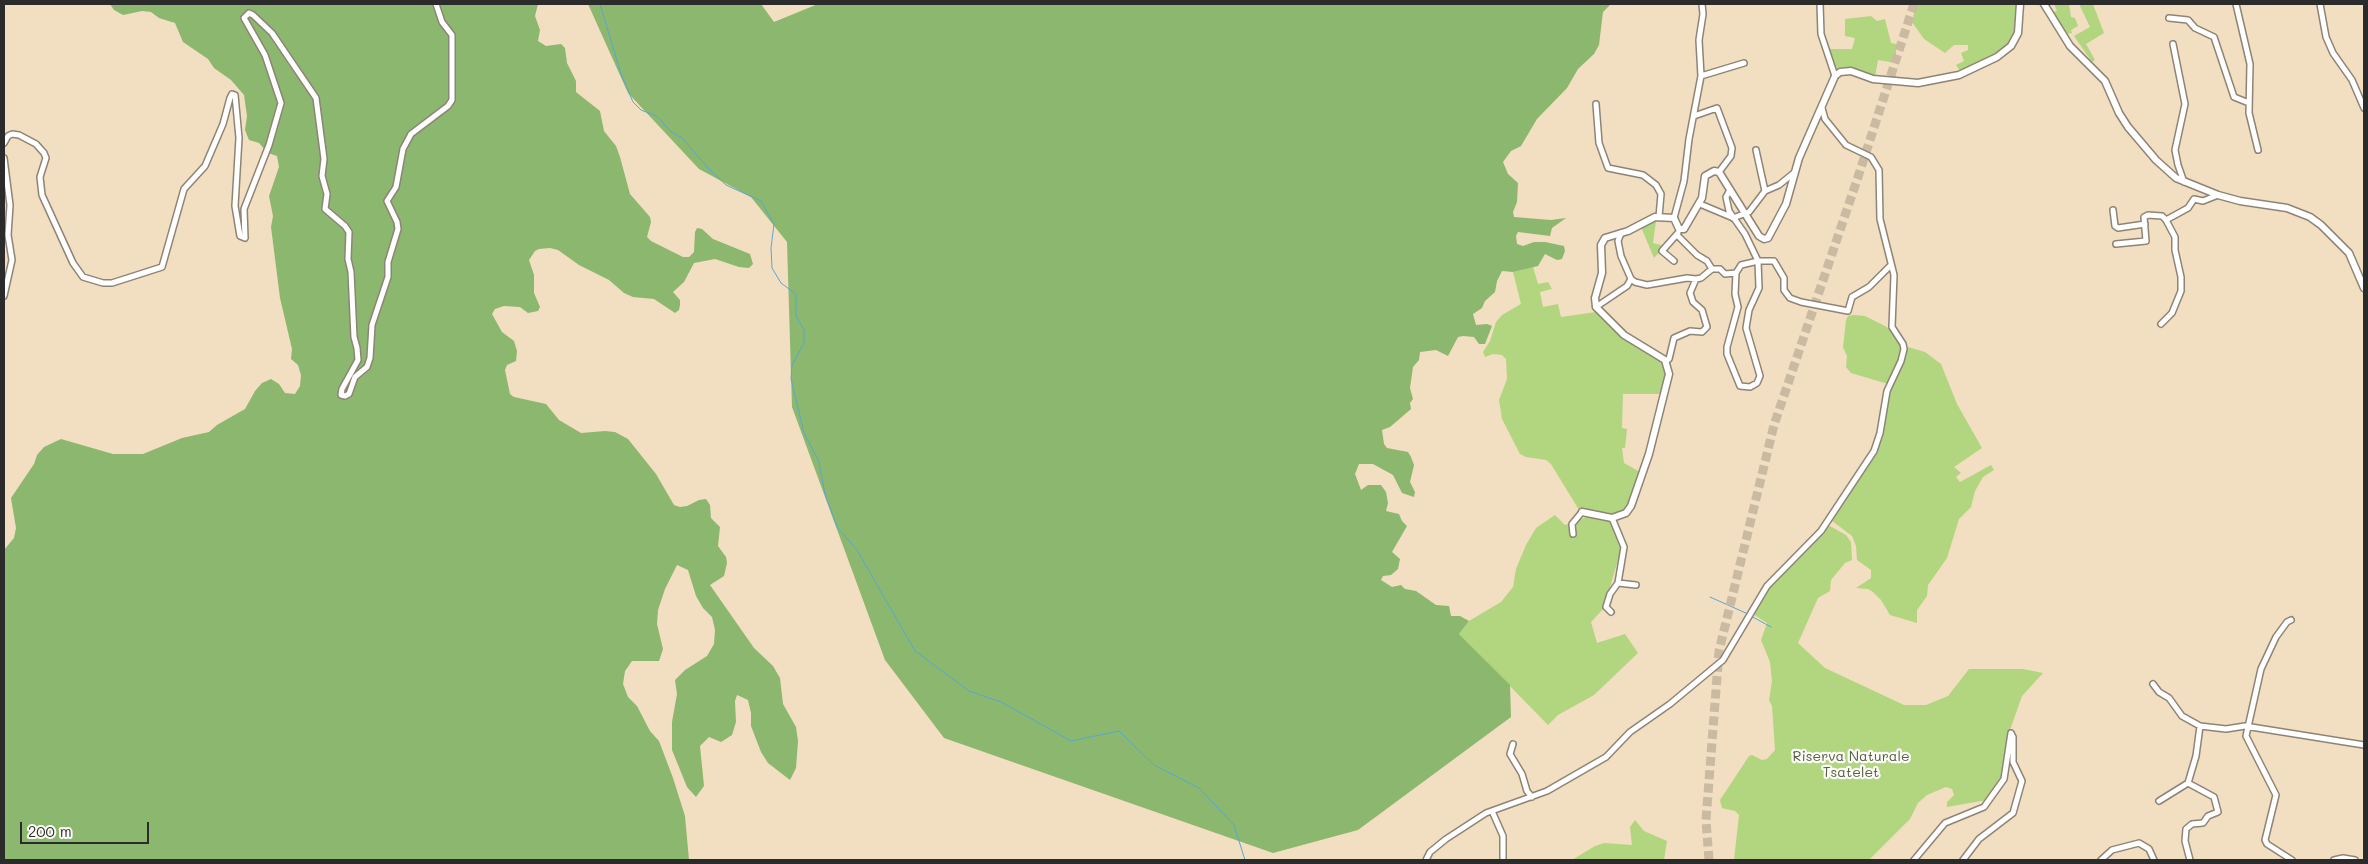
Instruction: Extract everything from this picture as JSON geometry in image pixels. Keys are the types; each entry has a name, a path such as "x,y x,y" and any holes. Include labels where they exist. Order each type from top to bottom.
{"street":[{"path":"4,143 8,136 12,134 19,135 33,142 44,153 46,158 40,177 42,195 73,263 83,277 103,283 112,283 162,268 184,189 205,166 223,124 230,98 232,94 235,95 239,138 235,206 240,236 245,238 244,209 269,145 280,103 266,55 244,18 249,13 253,15 272,33 316,98 324,159 322,176 327,194 325,208 349,232 348,259 351,272 354,337 358,360 342,389 341,395 345,396 349,394 355,377 367,367 370,358 372,325 388,277 388,262 398,229 397,222 387,201 396,187 403,149 411,134 448,106 452,100 452,35 442,22 436,4"},
{"path":"1702,4 1703,14 1699,40 1701,76 1687,167 1674,218 1678,232 1697,255 1707,261 1712,269"},
{"path":"1820,4 1821,34 1835,76"},
{"path":"1719,172 1760,237 1768,238 1786,204 1804,146 1835,76 1840,72 1851,71 1873,80 1918,83 1966,72 1997,57 2011,46 2018,33 2020,4"},
{"path":"2044,4 2070,46 2105,81 2119,113 2134,135 2156,160 2176,178 2218,195 2240,201 2287,208 2316,221 2336,238 2349,253 2364,288"},
{"path":"2236,4 2250,64 2251,122 2258,150"},
{"path":"2320,4 2326,37 2333,53 2352,80 2364,108"},
{"path":"2169,18 2188,20 2195,28 2214,37 2234,97 2250,103"},
{"path":"2173,44 2185,104 2175,150 2184,182"},
{"path":"1701,76 1744,63"},
{"path":"1596,104 1599,143 1608,168 1643,175 1656,184 1661,194 1659,217"},
{"path":"1694,116 1717,108 1732,148 1731,156 1719,172"},
{"path":"1426,860 1430,852 1446,840 1494,810 1547,791 1606,757 1630,732 1670,704 1723,660 1767,586 1810,544 1828,522 1874,451 1880,434 1887,391 1903,354 1903,344 1892,328 1894,282 1880,219 1879,170 1871,156 1846,145 1826,119 1822,108"},
{"path":"1756,150 1758,170 1765,191"},
{"path":"4,158 10,205 8,235 12,260 4,296"},
{"path":"1674,261 1662,251 1678,232 1689,223 1700,204 1706,176 1710,171 1719,172"},
{"path":"1700,204 1733,218 1752,209 1765,191 1795,172"},
{"path":"2166,220 2188,208 2199,188"},
{"path":"1730,190 1726,201 1733,218 1745,234 1758,261 1759,288 1749,310 1746,328 1760,376 1757,383 1750,386 1740,386 1727,354 1727,347 1738,307 1735,294 1736,273 1741,265 1758,261 1774,261 1784,278 1784,290 1790,298 1848,311 1852,297 1869,287 1891,265"},
{"path":"2194,199 2203,201 2218,195"},
{"path":"2113,210 2115,226 2118,228 2144,224"},
{"path":"2116,244 2146,241 2144,217 2148,215 2162,216 2166,220 2175,237 2175,250 2181,277 2181,291 2172,313 2161,324"},
{"path":"1573,534 1572,524 1582,512 1612,518 1626,513 1634,499 1649,454 1667,387 1669,369 1666,361 1624,335 1596,307 1595,298 1602,273 1601,245 1609,235 1621,233 1659,217 1674,218"},
{"path":"1621,233 1618,241 1619,248 1631,280"},
{"path":"1631,280 1647,285 1687,278 1701,278 1712,269 1720,269 1725,274 1736,273"},
{"path":"1666,361 1669,359 1674,338 1690,331 1702,332 1707,327 1702,310 1690,295 1696,279"},
{"path":"1596,307 1627,286 1631,280"},
{"path":"1611,612 1606,607 1610,594 1618,584 1624,547 1612,518"},
{"path":"1618,584 1636,585"},
{"path":"2291,620 2287,622 2276,637 2261,669 2247,728 2246,740 2264,768 2276,795 2266,840 2270,847 2292,860"},
{"path":"2153,684 2159,692 2169,698 2182,716 2200,726 2226,729 2245,726 2247,728 2292,733 2364,745"},
{"path":"2159,801 2188,783 2196,756 2200,726"},
{"path":"1914,860 1945,823 1984,807 2004,779 2011,733 2013,737 2013,762 2022,781 2013,812 1980,839 1962,860"},
{"path":"1513,744 1510,754 1522,774 1532,797"},
{"path":"2188,783 2214,797 2218,812 2208,816 2203,823 2192,824 2186,829 2185,841 2190,860"},
{"path":"1494,810 1503,836 1503,860"},
{"path":"2101,860 2112,850 2139,843 2149,849 2154,860"},
{"path":"2334,860 2344,858 2355,860"}],"green space":[{"path":"110,4 538,4 535,16 540,30 538,41 546,46 561,44 565,48 567,63 576,81 576,92 600,111 604,131 616,146 620,157 630,194 650,217 651,222 647,237 651,241 683,257 689,257 694,252 697,228 702,229 713,239 750,254 753,264 749,268 739,267 715,259 694,263 684,282 673,292 680,300 679,310 675,313 654,299 633,297 624,293 609,280 579,265 558,250 550,248 539,249 535,251 529,260 534,275 534,293 540,307 538,311 528,313 520,307 504,306 495,309 492,314 502,332 514,341 517,351 516,361 507,365 505,370 510,394 514,397 546,404 559,420 581,433 615,432 628,439 656,474 674,505 680,507 687,506 706,499 710,505 711,518 720,527 718,546 726,557 727,563 724,576 710,585 754,648 773,666 780,678 783,704 796,727 798,741 796,768 790,780 768,763 761,752 751,726 748,700 737,695 735,701 736,722 732,735 721,742 709,737 700,746 704,786 696,797 687,787 672,750 672,722 677,694 675,680 685,670 707,656 714,644 715,630 712,617 703,608 696,596 688,570 677,565 665,589 658,610 657,624 663,649 659,661 632,661 625,671 623,684 628,697 637,706 650,731 659,741 673,778 685,816 689,860 4,860 4,550 14,538 16,528 11,498 34,464 37,455 44,447 61,439 113,454 143,454 182,438 209,432 217,425 245,409 255,391 262,383 271,379 279,384 285,393 295,394 300,386 301,375 298,365 291,359 292,349 280,298 271,227 273,216 269,196 279,167 277,156 268,153 259,143 249,140 245,130 247,116 244,95 231,80 214,68 208,59 183,42 175,23 159,18 151,12 142,11 123,15 114,10"},
{"path":"588,4 761,4 774,22 818,4 1611,4 1603,12 1599,45 1594,54 1578,69 1567,88 1537,119 1521,146 1511,151 1503,162 1508,174 1518,183 1517,202 1513,212 1514,217 1551,220 1566,218 1552,228 1550,236 1518,232 1516,236 1517,244 1523,246 1534,242 1545,242 1564,246 1565,251 1562,259 1557,260 1545,254 1538,266 1513,272 1502,271 1497,281 1495,292 1485,301 1482,308 1473,314 1476,325 1487,324 1492,326 1485,344 1479,344 1474,337 1463,336 1458,337 1448,356 1436,350 1420,352 1419,360 1413,367 1410,388 1413,399 1410,403 1411,409 1390,427 1382,430 1384,444 1387,448 1408,452 1411,457 1414,465 1410,482 1415,492 1414,497 1402,493 1393,475 1373,464 1359,464 1355,474 1361,490 1368,485 1381,485 1386,492 1388,503 1386,511 1399,514 1407,526 1392,552 1400,559 1398,569 1391,575 1383,576 1381,580 1392,587 1401,585 1405,589 1416,591 1436,605 1449,606 1451,616 1460,616 1469,621 1459,634 1510,685 1511,717 1358,830 1273,853 944,738 885,660 792,407 787,242 751,197 699,169 628,93"},
{"path":"1916,4 2017,4 2014,35 2010,43 1991,58 1960,71 1956,65 1964,61 1961,53 1968,50 1968,45 1954,45 1945,53 1924,39 1912,22"},
{"path":"2054,4 2069,4 2071,17 2075,18 2078,26 2071,30 2072,33 2066,34 2053,12 2057,11"},
{"path":"2079,4 2093,4 2104,33 2086,44 2095,60 2092,62 2074,36 2090,27"},
{"path":"1871,16 1877,21 1885,19 1891,43 1896,44 1896,63 1878,60 1875,77 1847,67 1834,68 1827,49 1852,49 1855,38 1845,36 1845,19"},
{"path":"1656,221 1653,243 1665,246 1654,258 1641,227"},
{"path":"1533,267 1538,284 1548,282 1552,289 1540,292 1543,307 1558,304 1561,317 1596,312 1628,341 1663,361 1667,372 1664,394 1623,394 1622,428 1627,429 1625,448 1622,448 1624,463 1640,472 1630,504 1619,514 1579,510 1551,464 1546,460 1526,457 1520,454 1502,419 1499,400 1507,379 1506,359 1502,355 1493,354 1485,357 1483,352 1490,341 1496,322 1502,315 1521,304 1513,272"},
{"path":"1848,316 1865,316 1890,329 1900,343 1902,350 1900,359 1888,384 1851,373 1846,367 1847,356 1843,347 1846,320"},
{"path":"1908,347 1925,352 1941,364 1957,404 1982,448 1954,467 1961,473 1956,477 1960,482 1991,465 1994,470 1983,477 1975,491 1971,507 1959,519 1947,558 1928,585 1927,596 1917,610 1917,623 1890,615 1881,600 1873,592 1868,589 1856,588 1871,578 1871,570 1857,560 1856,546 1852,536 1831,520 1872,458 1889,392"},
{"path":"1555,515 1565,525 1587,517 1612,522 1622,546 1604,608 1591,622 1597,643 1625,634 1638,653 1594,695 1558,715 1548,725 1459,634 1469,621 1501,602 1513,587 1516,569 1526,545 1536,528"},
{"name":"Riserva Naturale Tsatelet","path":"1828,525 1846,535 1851,542 1852,560 1845,563 1831,580 1830,591 1818,598 1798,643 1825,668 1904,705 1926,705 1948,696 1969,669 2023,669 2043,673 2022,696 2010,730 2002,779 1987,800 1947,807 1947,802 1954,795 1952,789 1946,787 1927,795 1918,803 1910,819 1869,860 1734,860 1739,815 1735,811 1722,808 1720,800 1749,756 1752,755 1762,760 1767,759 1775,750 1772,706 1769,700 1772,681 1770,662 1761,640 1767,623 1753,614 1764,594"},
{"path":"1635,820 1644,831 1667,841 1664,860 1572,860 1595,846 1604,843 1632,845 1630,827"}],"waterway":[{"path":"600,4 621,74 633,102 641,110 657,116 671,132 682,138 708,168 726,185 761,201 774,224 771,248 772,268 781,283 796,294 796,316 804,330 804,343 792,365 791,379 804,433 819,462 825,494 837,527 857,550 915,651 969,691 1001,702 1071,741 1119,731 1154,765 1199,788 1234,825 1245,860"},
{"path":"1710,597 1748,614"},
{"path":"1751,616 1771,627"}],"tunnel":[{"path":"1709,860 1706,820 1719,651 1774,425 1914,4"}]}
